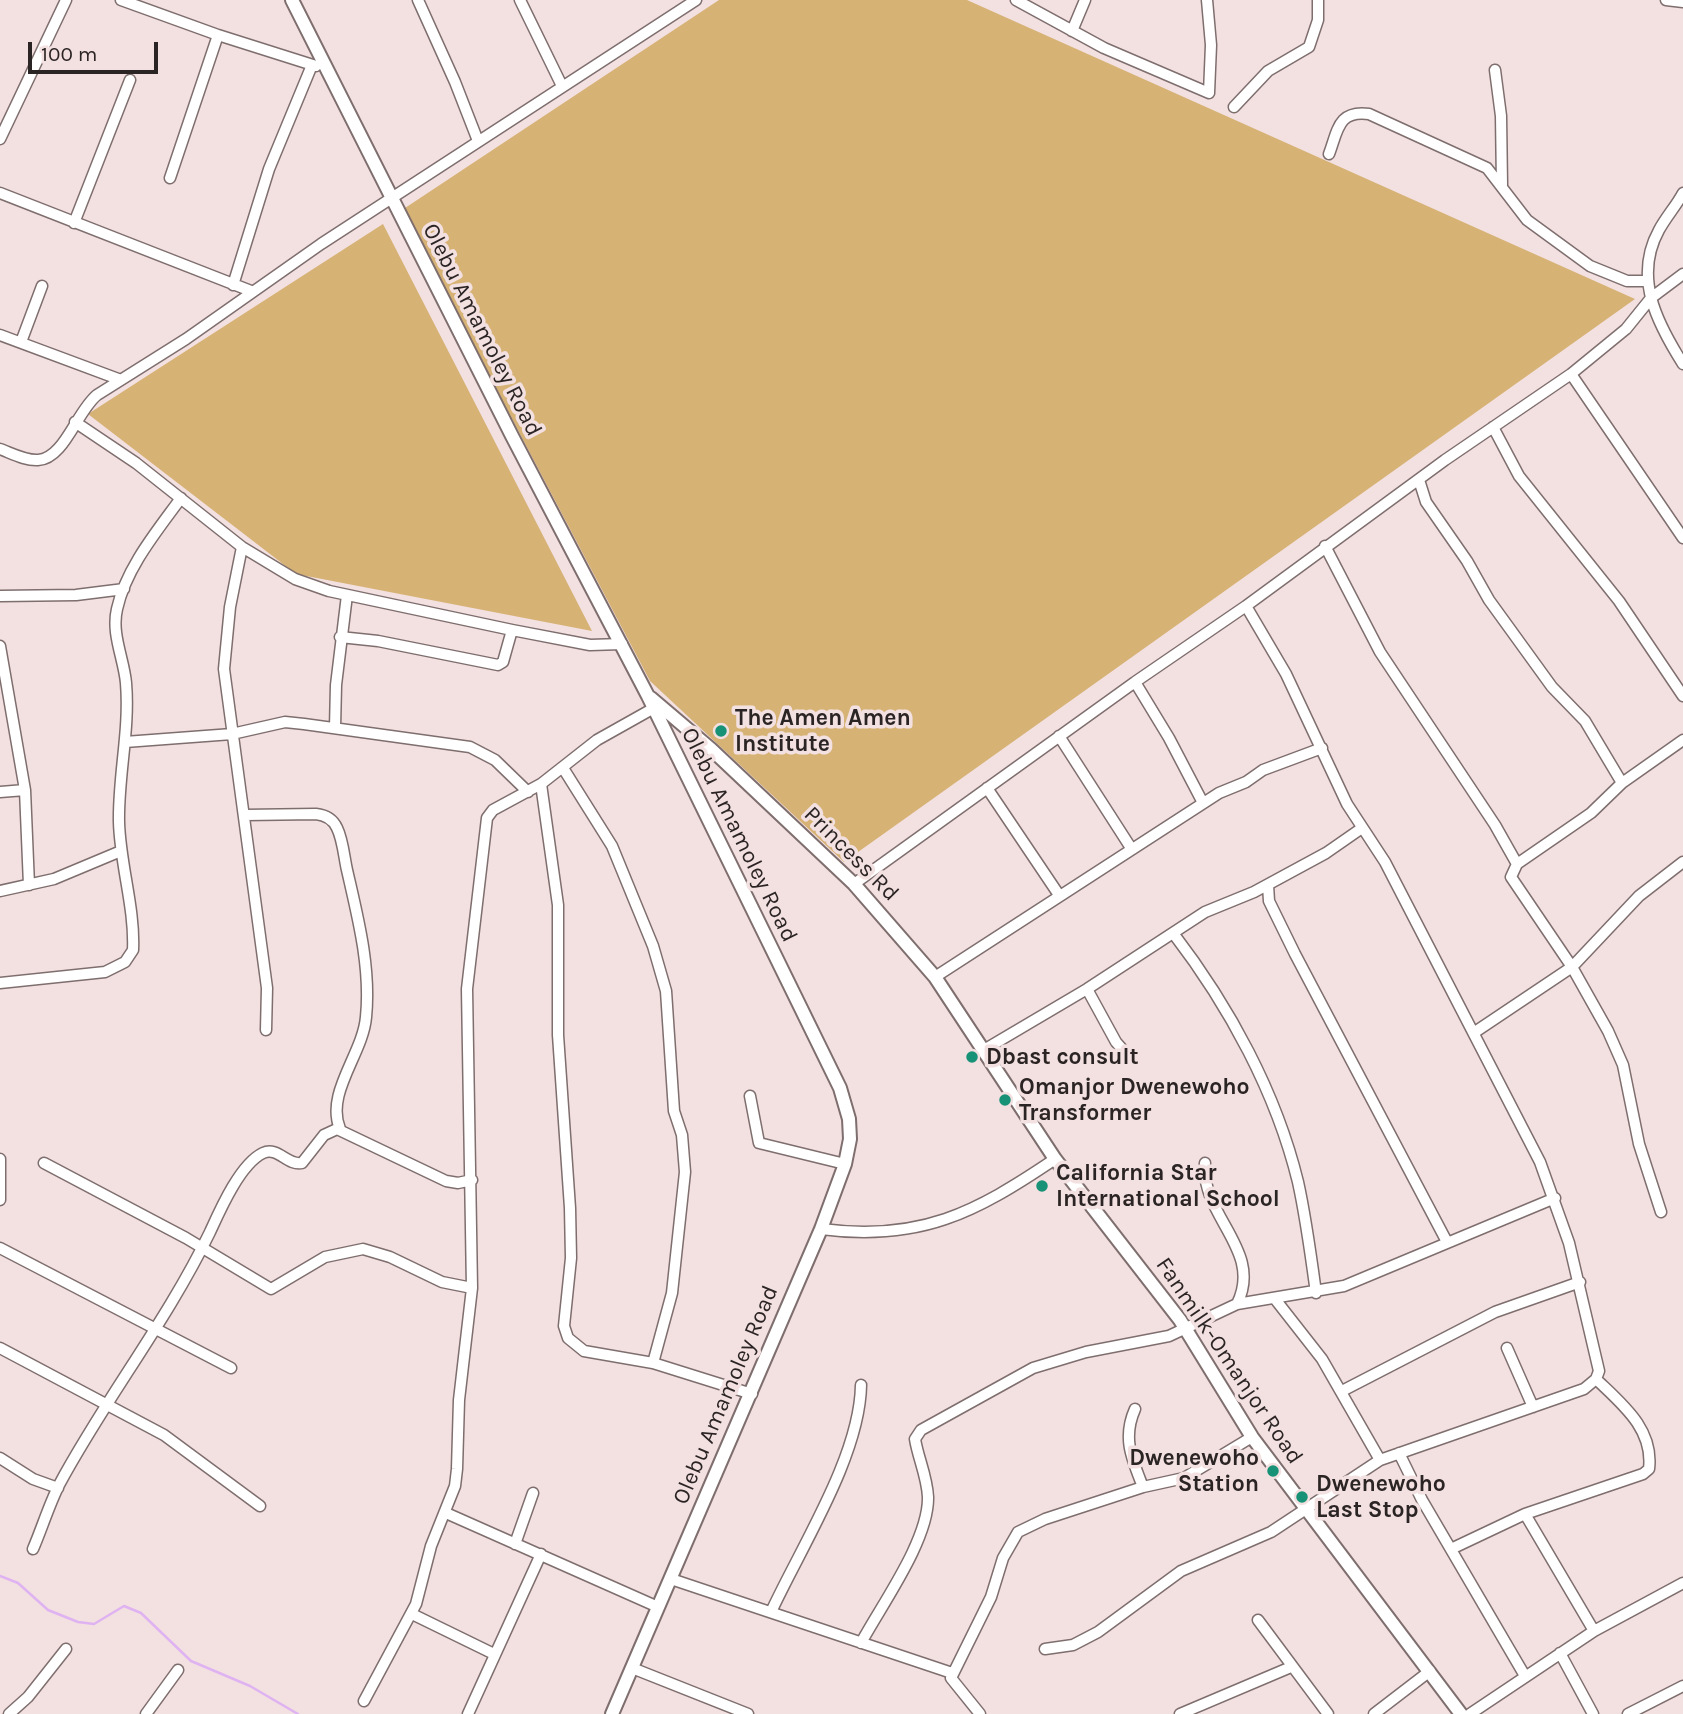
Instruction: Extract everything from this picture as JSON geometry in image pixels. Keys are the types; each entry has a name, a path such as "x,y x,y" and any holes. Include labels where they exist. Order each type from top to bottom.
{"street":[{"path":"0,139 66,0"},
{"path":"121,0 327,70"},
{"name":"Olebu Amamoley Road","path":"292,0 391,200 654,708 840,1088 851,1129 845,1164 821,1229 612,1714"},
{"path":"418,0 478,141"},
{"path":"520,0 562,86"},
{"path":"0,449 33,459 46,458 58,449 86,404 251,291 696,0"},
{"path":"1016,0 1072,31 1209,93 1207,0"},
{"path":"1072,31 1085,0"},
{"path":"1234,107 1268,71 1309,47 1318,20 1318,0"},
{"path":"1666,0 1683,2"},
{"path":"170,178 218,35"},
{"path":"233,285 269,169 312,65"},
{"path":"1495,70 1501,116 1502,189"},
{"path":"74,223 130,80"},
{"path":"1329,154 1346,116 1353,112 1368,114 1487,168 1527,220 1590,266 1627,281 1646,281"},
{"path":"0,193 251,291"},
{"path":"1683,193 1650,250 1646,281 1664,333 1683,364"},
{"path":"854,884 1135,682 1246,606 1493,426 1571,374 1626,329 1651,298 1683,274"},
{"path":"21,342 42,286"},
{"path":"0,335 121,380"},
{"path":"1571,374 1683,538"},
{"path":"75,422 136,463 242,547 295,579 347,594 512,630 590,645 622,644"},
{"path":"1493,426 1519,476 1613,592 1683,696"},
{"path":"1419,480 1426,502 1468,561 1489,600 1552,687 1584,721 1622,783"},
{"path":"0,983 105,972 129,957 133,950 121,851 119,793 125,742 126,681 116,633 116,610 124,589 151,541 181,499"},
{"path":"1325,546 1380,652 1495,825 1517,864"},
{"path":"242,547 230,607 224,669 267,988 266,1030"},
{"path":"0,596 76,595 124,589"},
{"path":"335,728 340,637 347,594"},
{"path":"1045,1649 1073,1645 1098,1632 1181,1571 1271,1532 1380,1460 1584,1389 1596,1379 1599,1371 1580,1282 1555,1198 1475,1032 1385,862 1347,804 1286,674 1246,606"},
{"path":"340,637 378,640 498,665 503,662 512,630"},
{"path":"0,646 25,790 29,885"},
{"path":"1135,682 1169,738 1203,803"},
{"name":"Princess Rd","path":"648,696 711,749 854,884 935,977 1055,1159"},
{"path":"364,1701 412,1615 432,1546 446,1513 457,1469 459,1401 472,1288 467,989 485,825 493,810 541,784 597,740 654,708"},
{"path":"125,742 232,734 285,722 335,728 470,747 495,760 528,792"},
{"path":"1059,736 1131,848"},
{"path":"1661,1212 1639,1144 1623,1065 1600,1012 1511,877 1517,864 1591,813 1622,783 1683,740"},
{"path":"935,977 1203,803 1263,770 1322,748"},
{"path":"563,768 612,846 653,946 666,992 674,1111 682,1135 685,1172 672,1293 653,1363"},
{"path":"541,784 558,905 558,1035 570,1208 570,1258 564,1326 568,1338 584,1351 653,1363 751,1394"},
{"path":"987,788 1059,895"},
{"path":"0,792 25,790"},
{"path":"245,815 325,815 338,828 360,930 366,1016 360,1046 337,1102 340,1129 446,1181 458,1184 472,1180"},
{"path":"982,1051 1087,989 1205,912 1268,885 1326,853 1362,828"},
{"path":"0,891 54,879 121,851"},
{"path":"1475,1032 1572,967 1639,896 1683,862"},
{"path":"1268,885 1269,901 1295,954 1447,1242"},
{"path":"1173,933 1208,981 1263,1081 1288,1146 1298,1183 1316,1293"},
{"path":"1087,989 1116,1042 1130,1058"},
{"path":"750,1096 759,1143 845,1164"},
{"path":"33,1549 58,1488 202,1248 233,1188 259,1156 274,1152 294,1163 302,1163 324,1135 340,1129"},
{"path":"0,1159 0,1200"},
{"path":"821,1229 876,1234 943,1220 984,1205 1055,1159"},
{"name":"Fanmilk-Omanjor Road","path":"1055,1159 1185,1330 1252,1437 1305,1510 1461,1714"},
{"path":"44,1163 105,1193 271,1289 325,1257 363,1249 390,1257 442,1282 472,1288"},
{"path":"1205,1163 1203,1176 1211,1198 1243,1262 1245,1280 1237,1304"},
{"path":"861,1643 918,1538 927,1510 926,1483 915,1439 921,1430 1033,1368 1086,1352 1155,1340 1185,1330 1237,1304 1316,1293 1399,1265 1447,1242 1555,1198"},
{"path":"0,1248 231,1368"},
{"path":"1342,1391 1494,1312 1580,1282"},
{"path":"1275,1299 1342,1391 1380,1460"},
{"path":"0,1348 164,1435 260,1506"},
{"path":"1507,1348 1533,1407"},
{"path":"1451,1549 1525,1514 1643,1474 1649,1469 1644,1436 1638,1422 1596,1379"},
{"path":"771,1612 840,1467 860,1415 861,1385"},
{"path":"1135,1409 1127,1426 1127,1439 1143,1487"},
{"path":"980,1714 953,1682 952,1673 991,1597 1003,1558 1018,1532 1045,1520 1143,1487 1193,1474 1252,1437"},
{"path":"1399,1453 1525,1676"},
{"path":"0,1458 33,1479 58,1488"},
{"path":"515,1544 533,1493"},
{"path":"446,1513 659,1606"},
{"path":"1525,1514 1594,1631"},
{"path":"468,1714 541,1555"},
{"path":"671,1579 952,1673"},
{"path":"1470,1714 1594,1631 1683,1583"},
{"path":"412,1615 494,1654"},
{"path":"1258,1620 1328,1714"},
{"path":"9,1714 35,1689 66,1649"},
{"path":"1560,1653 1593,1714"},
{"path":"1180,1714 1195,1712 1291,1667"},
{"path":"632,1668 748,1714"},
{"path":"146,1714 178,1670"},
{"path":"1374,1714 1430,1671"},
{"path":"1628,1714 1683,1686"}],"shaded area":[{"path":"719,0 967,0 1635,299 844,862 650,681 402,210"},
{"path":"383,224 592,631 296,574 88,414"}],"waterway":[{"path":"0,1576 18,1583 48,1610 78,1622 94,1624 124,1606 141,1613 191,1661 250,1686 298,1714"}],"place":[{"name":"The Amen Amen Institute","path":"721,731"},
{"name":"Dbast consult","path":"972,1057"},
{"name":"Omanjor Dwenewoho Transformer","path":"1005,1100"},
{"name":"California Star International School","path":"1042,1186"},
{"name":"Dwenewoho Station","path":"1273,1471"},
{"name":"Dwenewoho Last Stop","path":"1302,1497"}]}
